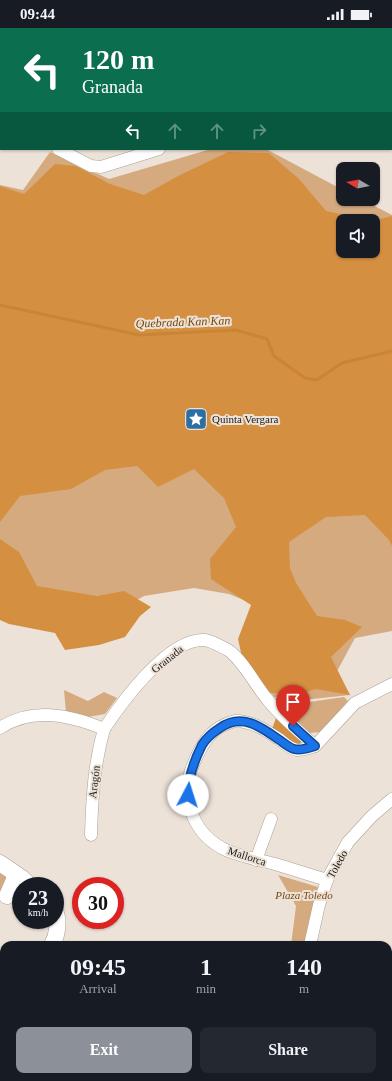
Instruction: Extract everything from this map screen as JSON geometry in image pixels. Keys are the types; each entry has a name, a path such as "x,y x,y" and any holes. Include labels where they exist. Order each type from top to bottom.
{"street":[{"path":"60,150 91,166 101,167 156,150"},
{"name":"Granada","path":"104,729 121,705 162,660 189,642 206,640 228,650 246,669 257,686 274,707 315,746"},
{"path":"315,746 355,704 392,684"},
{"path":"0,728 22,717 41,714 68,717 88,722 104,729"},
{"name":"Mallorca","path":"315,746 306,749 294,749 252,723 237,720 224,725 207,736 198,753 191,771 188,787 189,804 192,816 198,827 207,837 227,851 328,880"},
{"name":"Aragón","path":"90,835 97,756 104,729"},
{"name":"Toledo","path":"311,941 319,905 328,880 348,842 372,816 392,799"},
{"path":"256,860 271,819"},
{"path":"0,863 20,877"},
{"path":"9,895 14,880 14,872"},
{"path":"54,941 56,929"}],"green space":[{"name":"Quinta Vergara","path":"208,150 268,150 336,186 336,206 375,206 392,215 392,631 355,638 336,673 350,695 312,699 274,697 243,653 256,605 229,594 194,588 144,596 110,615 0,594 0,185 23,190 50,152 109,179"},
{"path":"64,690 88,701 104,692 117,698 105,714 88,717 66,712"},
{"path":"344,697 348,701 321,732 309,733 272,701 302,703"},
{"path":"0,868 8,875 0,894"},
{"name":"Plaza Toledo","path":"278,875 318,887 307,941 292,941 296,906"}],"shaded area":[{"name":"Quinta Vergara","path":"228,152 269,153 299,179 326,211 340,214 336,214 336,258 380,258 380,219 392,216 392,546 389,540 365,515 326,517 289,542 290,568 296,583 317,616 345,620 362,627 331,657 350,695 316,689 299,694 270,693 244,666 238,639 251,605 211,579 210,559 236,527 224,498 194,469 158,487 137,466 105,470 71,489 20,496 0,522 0,186 24,194 55,164 76,166 110,184 144,195 178,176"},
{"path":"0,539 19,552 37,586 97,596 124,591 151,607 140,616 125,637 99,645 65,650 55,633 9,624 0,620"},
{"path":"276,718 301,741 301,746 298,746 272,729"}],"waterway":[{"name":"Quebrada Kan Kan","path":"0,305 139,335 236,330 267,339 274,356 305,378 317,380 342,363 392,351"}],"place":[{"name":"Quinta Vergara","path":"196,419"}],"route":[{"path":"188,795 191,771 207,736 224,725 237,720 252,723 294,749 306,749 315,746 293,726"}]}
